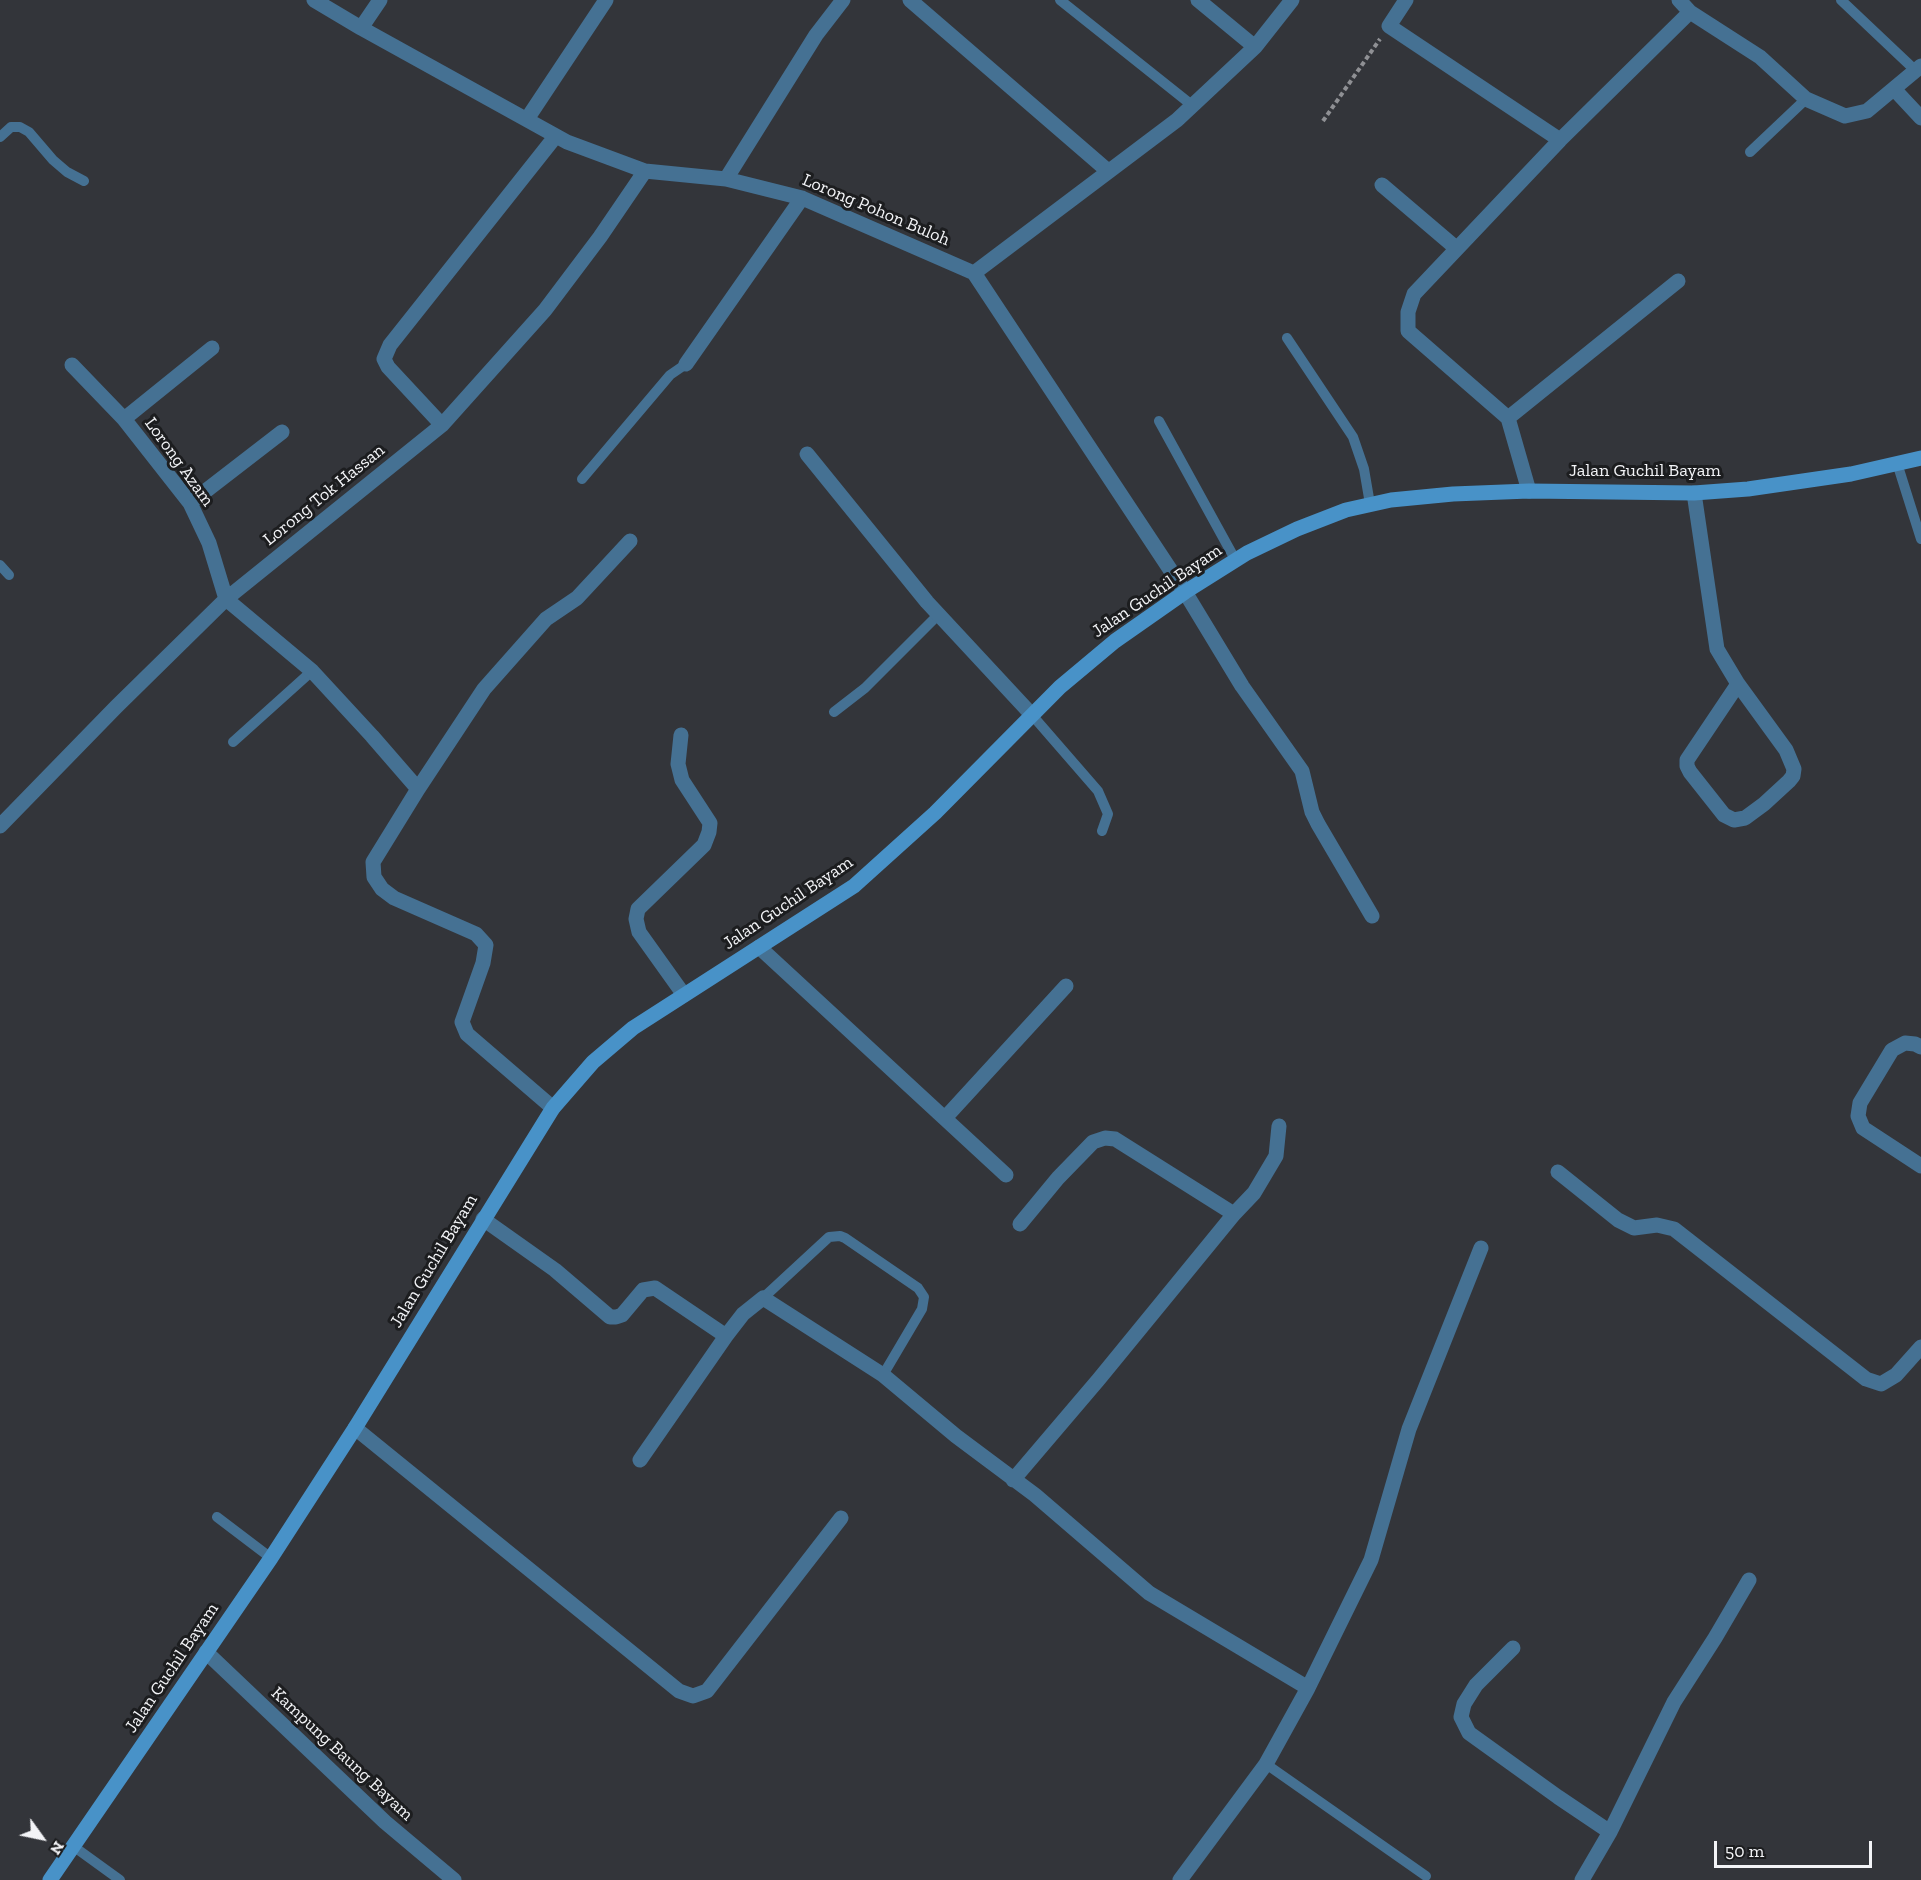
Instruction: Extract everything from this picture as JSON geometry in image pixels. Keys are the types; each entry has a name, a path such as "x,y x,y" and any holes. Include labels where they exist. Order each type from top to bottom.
{"main road":[{"name":"Jalan Guchil Bayam","path":"50,1880 271,1558 355,1428 553,1108 601,1055 633,1028 854,886 935,813 1060,687 1115,641 1185,592 1247,553 1297,529 1346,510 1370,504 1429,496 1529,491 1695,493 1748,489 1851,474 1921,458"}],"street":[{"name":"Lorong Pohon Buloh","path":"314,0 527,119 555,137 645,171 726,178 802,198 974,273"},
{"path":"361,28 380,0"},
{"path":"527,119 606,0"},
{"path":"910,0 1108,171"},
{"path":"1198,0 1255,47"},
{"path":"1292,0 1255,47 1177,120 974,273 1185,592 1242,686 1302,771 1312,812 1372,915"},
{"path":"1406,0 1389,26 1560,140"},
{"path":"1679,0 1690,12 1760,57 1806,99 1845,116 1868,111 1919,68"},
{"path":"726,178 836,3"},
{"path":"1529,491 1508,418 1408,332 1408,312 1414,294 1560,140 1690,12"},
{"path":"1894,89 1921,118"},
{"path":"442,425 388,367 384,359 390,345 555,137"},
{"name":"Lorong Tok Hassan","path":"0,826 226,598 442,425 545,310 600,237 645,171"},
{"path":"1382,185 1456,248"},
{"path":"686,364 802,198"},
{"path":"1508,418 1678,281"},
{"path":"124,419 212,348"},
{"name":"Lorong Azam","path":"72,365 124,419 190,503 209,543 226,598"},
{"path":"190,503 282,432"},
{"path":"807,454 939,614 1032,715"},
{"path":"1695,493 1718,649 1738,684 1786,750 1794,769 1789,781 1764,804 1745,818 1734,820 1724,815 1690,772 1687,760 1738,684"},
{"path":"553,1108 467,1034 462,1022 483,963 486,945 476,934 394,898 382,889 374,877 373,862 484,689 546,619 577,598 630,541"},
{"path":"226,598 312,671 418,789"},
{"path":"681,735 678,764 682,780 710,823 709,832 704,845 638,909 636,919 639,932 684,995"},
{"path":"759,947 1006,1175"},
{"path":"945,1118 1066,986"},
{"path":"1921,1047 1905,1042 1892,1050 1860,1103 1858,1116 1863,1128 1921,1166"},
{"path":"1013,1480 1234,1214 1254,1193 1276,1156 1279,1126"},
{"path":"1020,1224 1058,1178 1093,1142 1105,1138 1115,1139 1234,1214"},
{"path":"1558,1172 1618,1220 1634,1228 1657,1225 1674,1229 1866,1379 1881,1384 1896,1375 1921,1347"},
{"path":"483,1219 555,1270 610,1317 622,1315 643,1290 655,1288 726,1336"},
{"path":"1180,1880 1266,1764 1308,1688 1371,1560 1409,1429 1481,1248"},
{"path":"640,1460 726,1336 743,1314 763,1298 883,1376 956,1436 1035,1495 1149,1593 1308,1688"},
{"path":"355,1428 679,1691 693,1696 707,1691 841,1518"},
{"path":"1582,1880 1610,1832 1674,1702 1749,1580"},
{"path":"1513,1648 1476,1685 1464,1704 1461,1717 1469,1733 1610,1832"},
{"name":"Kampung Baung Bayam","path":"206,1652 385,1822 454,1880"}],"lane":[{"path":"1060,0 1193,106"},
{"path":"1841,0 1919,68"},
{"path":"1750,152 1806,99"},
{"path":"0,137 11,128 20,127 29,132 53,160 67,172 84,181"},
{"path":"1287,338 1353,437 1364,469 1370,504"},
{"path":"582,478 670,375 686,364"},
{"path":"1159,421 1236,561"},
{"path":"1897,463 1921,539"},
{"path":"0,565 9,575"},
{"path":"834,712 866,688 939,614"},
{"path":"233,742 312,671"},
{"path":"1032,715 1098,791 1108,814 1102,831"},
{"path":"763,1298 829,1237 845,1238 918,1288 924,1298 922,1309 883,1376"},
{"path":"218,1517 271,1558"},
{"path":"1266,1764 1426,1876"},
{"path":"73,1846 120,1880"}],"path":[{"path":"1323,121 1389,26"}]}
